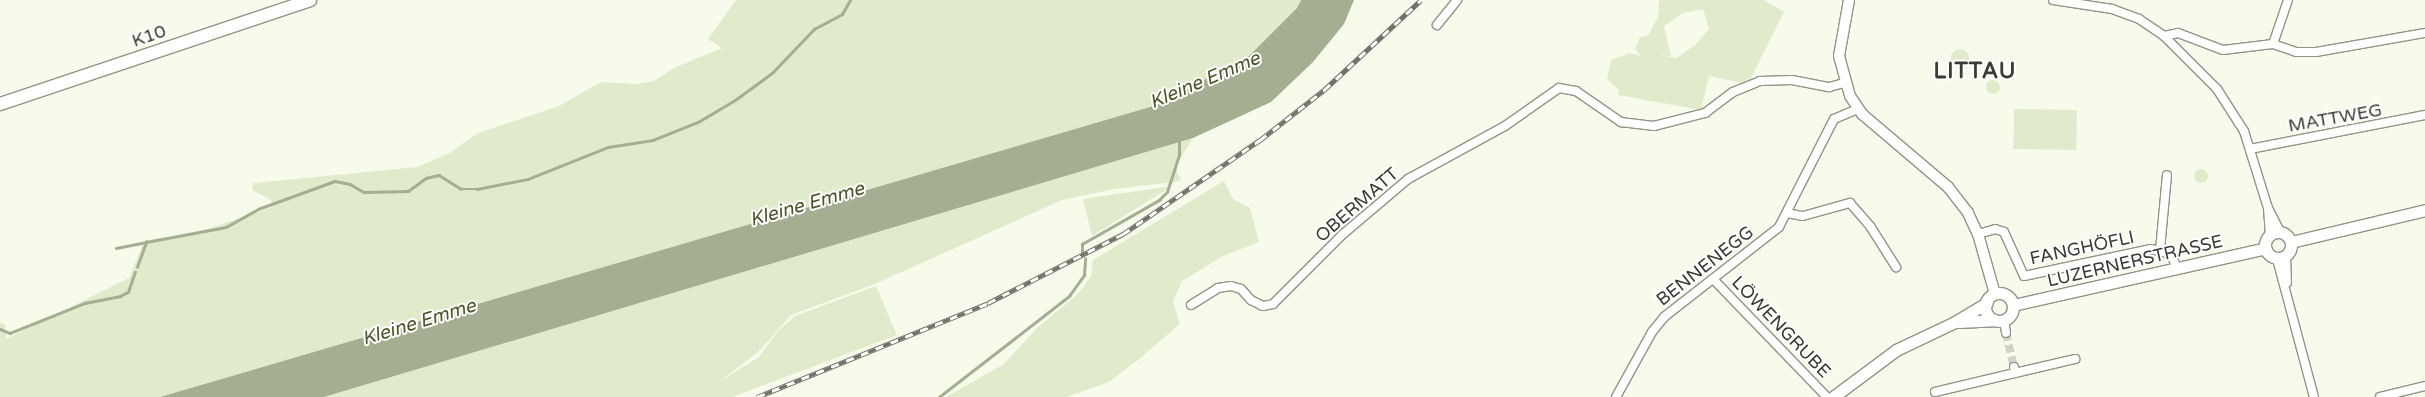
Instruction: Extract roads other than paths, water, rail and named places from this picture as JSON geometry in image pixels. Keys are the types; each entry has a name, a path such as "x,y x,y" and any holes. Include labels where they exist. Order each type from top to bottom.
{"main road":[{"name":"K10","path":"0,104 310,0"},
{"path":"2291,242 2282,257 2269,255 2265,248 2275,233 2291,242 2425,210"},
{"name":"LUZERNERSTRASSE","path":"2013,305 2265,248"},
{"path":"1833,397 1896,350 1955,322 1987,302 1995,294 2008,297 2013,305 2010,316 1999,320 1955,322"},
{"path":"1987,302 1987,313 1999,320"}],"street":[{"path":"1437,25 1457,0"},
{"path":"1849,0 1840,46 1844,83 1857,109 1877,129 1948,187 1968,212 1978,234 1995,294"},
{"path":"2053,0 2112,9 2139,19 2164,36 2223,96 2250,148 2275,233"},
{"path":"2273,44 2284,1"},
{"path":"2164,36 2178,32 2223,50 2273,44 2296,52 2316,52 2425,33"},
{"name":"OBERMATT","path":"1191,305 1218,288 1231,286 1241,289 1251,300 1263,306 1273,304 1342,235 1408,179 1497,131 1551,91 1566,88 1621,122 1661,126 1705,113 1739,89 1760,80 1792,80 1829,87 1844,83"},
{"name":"BENNENEGG","path":"1616,397 1652,332 1664,317 1779,227 1834,119 1857,109"},
{"name":"MATTWEG","path":"2250,148 2425,115"},
{"name":"FANGHÖFLI","path":"2160,250 2167,175"},
{"path":"1786,213 1803,216 1850,203 1870,226 1896,267"},
{"name":"FANGHÖFLI","path":"1978,234 1995,229 2004,232 2024,276 2160,250 2173,256 2177,269"},
{"path":"2282,257 2287,288 2314,397"},
{"name":"LÖWENGRUBE","path":"1713,279 1827,397"},
{"path":"1999,320 2006,333"},
{"path":"1935,392 2015,370 2075,359"},
{"path":"2380,397 2425,386"}],"water":[{"name":"Kleine Emme","path":"1301,0 1354,0 1344,24 1313,62 1271,102 1193,138 324,397 160,397 1157,105 1249,56 1297,8"}],"waterway":[{"path":"137,267 146,242 226,227 258,209 335,181 350,184 364,192 408,191 426,178 439,175 461,189 477,189 528,179 608,147 653,140 698,122 735,100 772,73 814,29 842,14 850,0"},
{"path":"1082,252 1082,244 1159,200 1167,192 1179,155 1179,140"},
{"path":"116,248 146,242"},
{"path":"939,397 1069,296 1084,275 1085,259"},
{"path":"0,329 10,333 85,303 120,296 128,292 135,272"}],"tunnel":[{"path":"2006,333 2014,367"}],"railway":[{"path":"757,397 988,303 1123,234 1260,140 1324,90 1421,0"}],"district":[{"name":"LITTAU","path":"1975,72"}]}
